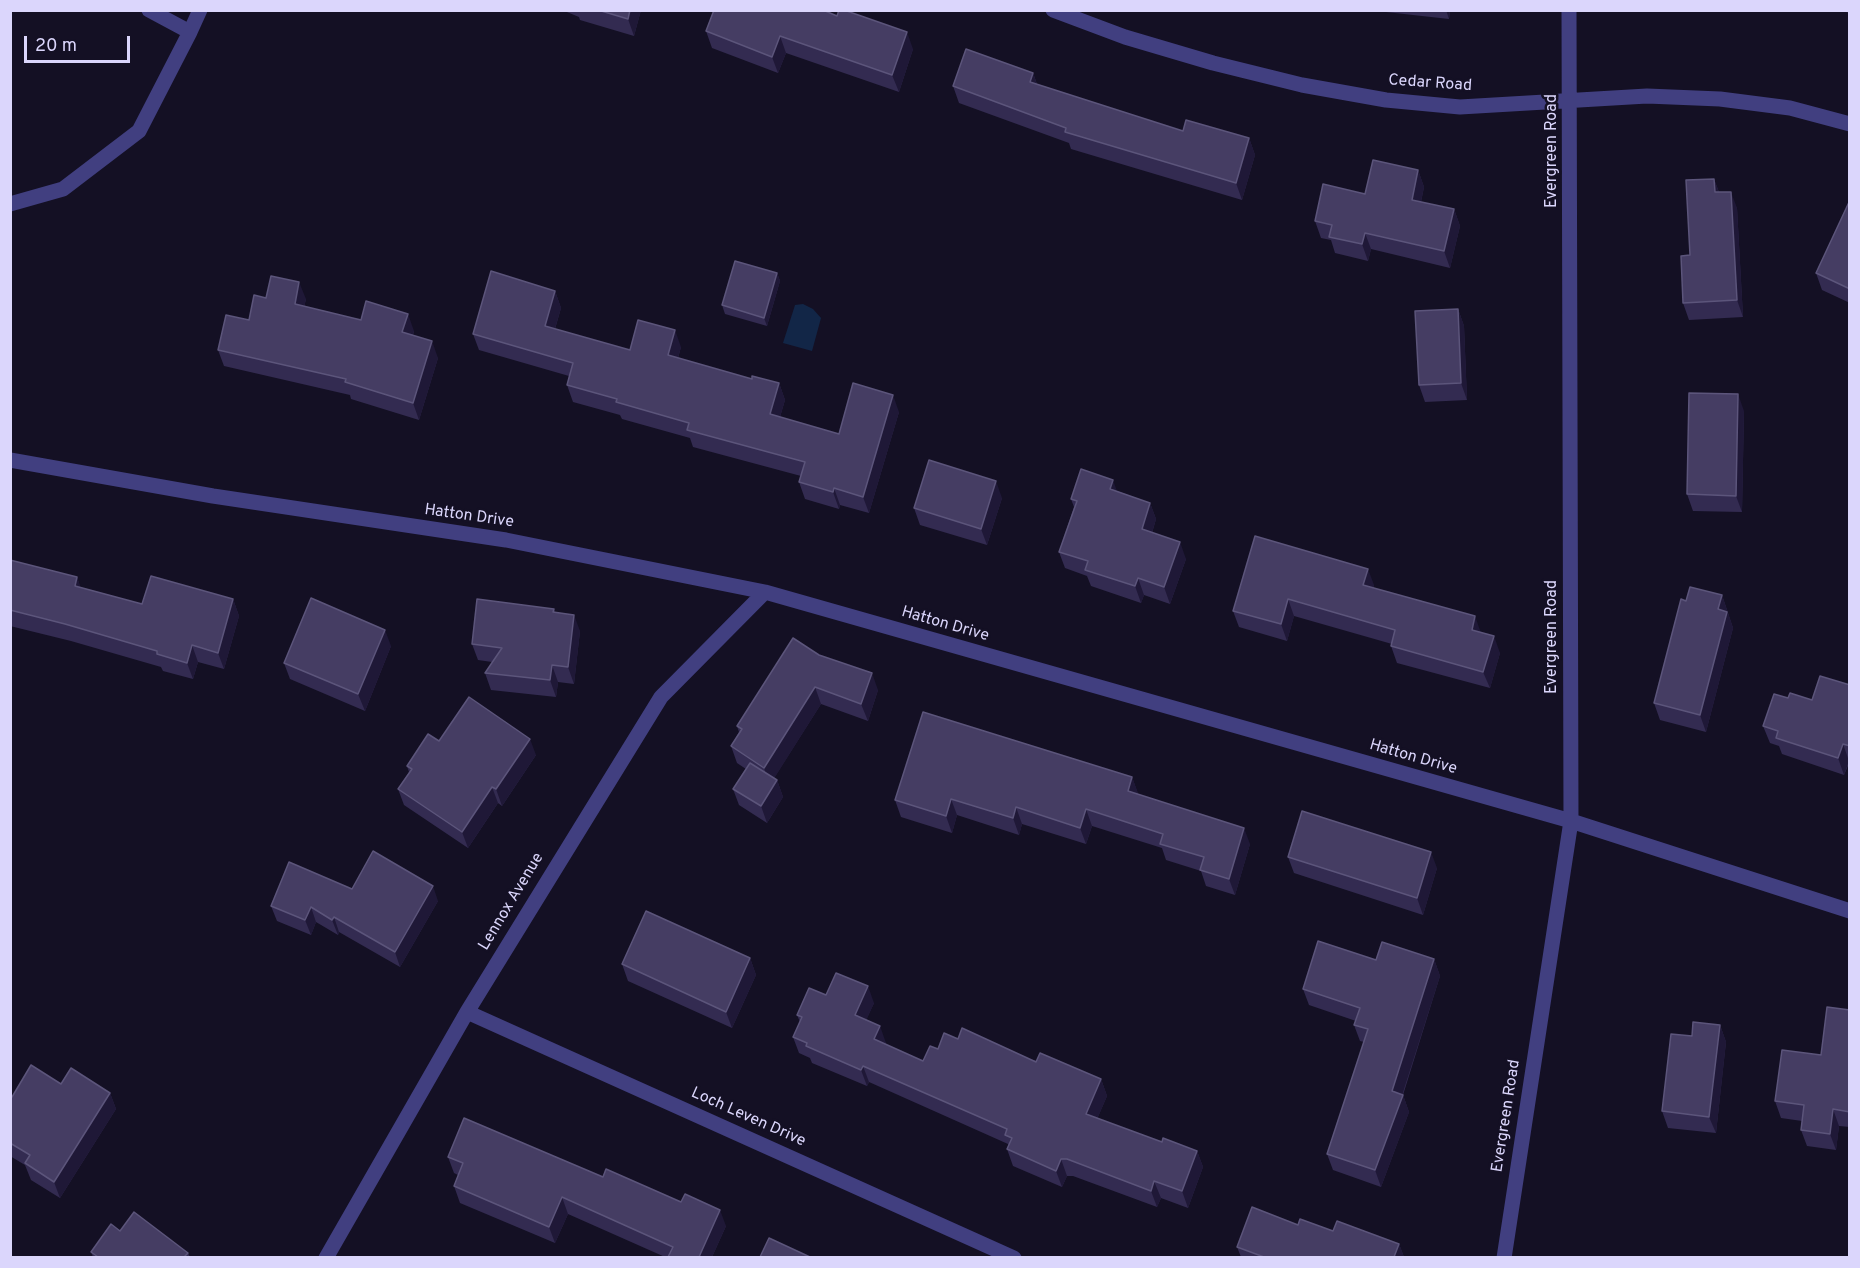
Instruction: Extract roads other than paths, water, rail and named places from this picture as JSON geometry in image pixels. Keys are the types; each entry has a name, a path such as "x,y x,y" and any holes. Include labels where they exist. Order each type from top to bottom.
{"street":[{"path":"149,10 190,32"},
{"path":"10,204 63,189 139,131 200,10"},
{"name":"Cedar Road","path":"1053,10 1125,37 1213,63 1323,89 1386,100 1460,107 1647,96 1720,99 1791,108 1850,124"},
{"name":"Evergreen Road","path":"1504,1257 1571,821 1569,10"},
{"name":"Hatton Drive","path":"10,460 225,498 506,540 765,592 1571,821 1850,911"},
{"name":"Lennox Avenue","path":"326,1257 467,1012 662,697 765,592"},
{"name":"Loch Leven Drive","path":"467,1012 1014,1257"}],"water":[{"path":"803,304 813,309 821,318 812,351 783,343 795,305"}]}
